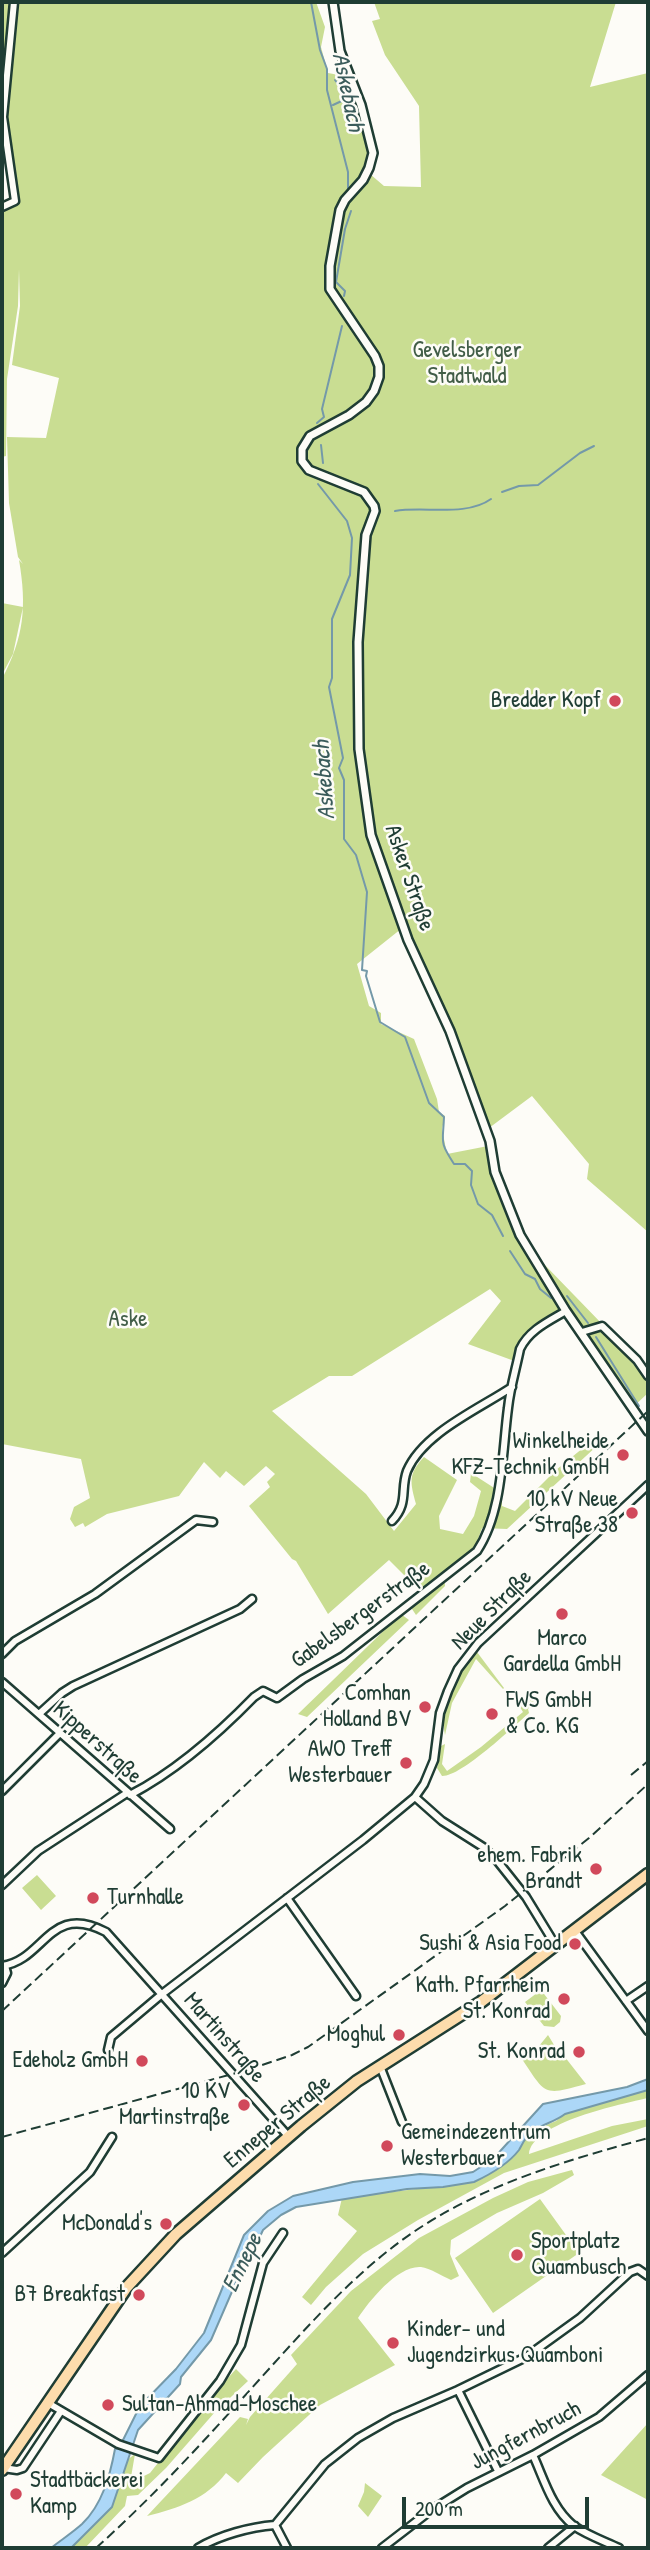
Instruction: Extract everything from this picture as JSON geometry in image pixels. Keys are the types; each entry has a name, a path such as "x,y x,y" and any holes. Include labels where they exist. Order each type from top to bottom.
{"main road":[{"name":"Enneper Straße","path":"2,2469 122,2294 153,2256 327,2104 380,2066 481,2002 648,1874"}],"street":[{"path":"2,207 15,201 3,117 14,2"},
{"name":"Asker Straße","path":"333,2 340,51 361,105 373,153 363,180 345,200 340,210 330,266 330,289 375,356 379,377 366,402 349,415 310,436 302,449 302,461 309,470 364,492 375,511 366,535 358,642 359,749 371,835 408,940 450,1031 490,1141 495,1172 520,1235 566,1311 648,1432"},
{"name":"Gabelsbergerstraße","path":"2,1885 38,1851 167,1772 254,1697 263,1691 277,1698 343,1656 477,1551 488,1531 503,1460 512,1387 524,1341 544,1324 566,1311"},
{"path":"582,1332 602,1326 637,1360 648,1376"},
{"path":"392,1521 400,1513 405,1496 406,1473 416,1456 435,1437 512,1387"},
{"name":"Neue Straße","path":"162,1994 415,1797 434,1760 440,1713 458,1669 478,1643 648,1485"},
{"path":"2,1654 15,1641 106,1587 196,1520 213,1522"},
{"path":"39,1714 73,1686 240,1609 252,1599"},
{"name":"Kipperstraße","path":"2,1682 170,1829"},
{"path":"2,1791 59,1734"},
{"path":"415,1797 442,1821 483,1847 495,1858 526,1897 556,1946"},
{"path":"287,1898 356,1996"},
{"name":"Martinstraße","path":"3,1966 13,1964 56,1929 75,1923 90,1924 106,1932 289,2137"},
{"path":"575,1931 648,2031"},
{"path":"2,1983 7,1973 3,1966"},
{"path":"626,2001 648,1986"},
{"name":"Martinstraße","path":"108,2050 111,2037 162,1994"},
{"path":"380,2066 402,2122"},
{"path":"2,2253 90,2172 112,2137"},
{"path":"48,2403 118,2444 159,2458 220,2381 241,2346 263,2263 283,2233"},
{"path":"198,2548 230,2534 275,2525 325,2464 358,2438 393,2418 515,2362 556,2337 629,2272 638,2269 648,2276"},
{"name":"Jungfernbruch","path":"382,2548 430,2511 599,2417 648,2375"},
{"path":"458,2390 498,2471"},
{"path":"2,2469 23,2468 61,2411"},
{"path":"533,2455 553,2500 575,2526 619,2548"},
{"path":"275,2525 287,2548"},
{"path":"548,2548 575,2526"}],"green space":[{"name":"Gevelsberger Stadtwald","path":"2,2 316,2 325,27 321,47 328,73 350,77 371,153 370,174 384,186 421,187 419,106 385,55 372,21 380,19 374,2 616,2 590,87 648,73 648,1232 587,1179 589,1164 532,1096 489,1128 454,1033 406,925 357,964 369,1006 381,1013 381,1024 414,1039 437,1099 439,1112 445,1116 442,1129 447,1154 488,1146 516,1231 562,1309 520,1342 517,1362 468,1344 501,1301 490,1289 352,1376 329,1376 272,1411 366,1494 394,1531 416,1504 412,1479 415,1468 424,1457 457,1480 439,1516 440,1529 463,1534 474,1516 481,1491 470,1482 471,1473 502,1493 502,1506 515,1511 556,1470 594,1439 599,1444 507,1529 482,1528 476,1545 444,1573 445,1586 416,1615 410,1606 423,1594 389,1560 328,1614 296,1561 249,1506 270,1487 267,1482 275,1474 266,1466 244,1486 226,1471 220,1478 204,1462 179,1496 107,1514 85,1527 83,1523 75,1527 70,1519 74,1507 90,1498 81,1459 2,1444 2,679 15,649 23,607 19,560 23,564 18,557 9,503 7,437 46,438 59,378 12,365 20,306 19,269 18,306 7,379 6,456 2,457 2,209 13,204 8,162 2,159"},
{"path":"2,603 23,607 13,654 2,675"},
{"path":"541,1261 637,1360 648,1376 648,1393 632,1408 537,1262"},
{"path":"401,1614 409,1620 307,1717 298,1714"},
{"path":"477,1652 504,1688 476,1659 452,1703 445,1735 445,1713 452,1690"},
{"path":"534,1693 537,1697 528,1709 529,1713 474,1760 451,1774 442,1776 437,1768 441,1746 445,1744 442,1764 447,1771 523,1712 518,1704"},
{"path":"37,1875 56,1896 41,1910 22,1888"},
{"path":"541,1990 561,2016 560,2022 554,2027 544,2026 525,2002"},
{"path":"548,2035 559,2053 561,2052 586,2084 553,2091 547,2090 536,2080 522,2059"},
{"path":"648,2090 648,2098 600,2110 561,2124 534,2143 529,2154 612,2126 648,2119 648,2126 504,2173 363,2254 326,2287 311,2305 302,2297 357,2231 338,2215 342,2198 474,2182 534,2130 565,2114"},
{"path":"572,2170 574,2175 543,2193 497,2213 451,2240 450,2254 459,2276 451,2280 432,2270 412,2268 394,2278 377,2294 358,2318 395,2365 320,2405 238,2483 226,2473 201,2496 170,2510 147,2516 240,2417 248,2419 246,2425 297,2364 291,2355 351,2291 419,2238 528,2182"},
{"name":"Sportplatz Quambusch","path":"540,2199 579,2253 493,2313 455,2258"},
{"path":"236,2369 248,2381 215,2412 166,2468 138,2495 127,2496 125,2506 85,2548 71,2548 112,2507 127,2460 135,2454 130,2483 150,2473"},
{"path":"648,2423 648,2500 601,2475"},
{"path":"365,2483 382,2496 368,2517 358,2506"}],"water":[{"name":"Ennepe","path":"648,2079 648,2090 565,2114 536,2129 510,2160 474,2182 407,2189 296,2207 281,2215 263,2230 246,2267 244,2264 211,2340 181,2377 180,2384 138,2430 112,2507 71,2548 51,2548 82,2524 95,2508 108,2480 115,2449 119,2448 140,2406 176,2369 204,2333 244,2235 268,2211 293,2196 353,2182 420,2174 450,2176 473,2172 493,2159 543,2104 627,2087"}],"waterway":[{"name":"Askebach","path":"311,2 320,50 327,69 327,90 348,172 348,190"},
{"path":"333,105 346,99 335,80"},
{"name":"Askebach","path":"344,296 345,291 336,282 345,229 351,211"},
{"name":"Askebach","path":"317,423 324,417 322,409 342,326"},
{"name":"Askebach","path":"321,445 323,463"},
{"path":"502,492 519,486 538,485 580,453 594,446"},
{"name":"Askebach","path":"318,484 347,521 352,538 350,575 332,619 332,678 329,687 343,758 339,768 344,780 344,839 356,855 367,892 362,970 367,971 366,976 380,1022 405,1037 429,1103 444,1117 443,1142 446,1151 454,1164 465,1164 472,1171 471,1185 478,1204 492,1215 503,1236"},
{"path":"395,511 470,508 491,499"},
{"name":"Askebach","path":"510,1251 525,1274 535,1279 540,1289 551,1298"},
{"name":"Askebach","path":"567,1296 588,1323"},
{"name":"Askebach","path":"596,1337 639,1406"}],"railway":[{"path":"2,2011 648,1411"},
{"path":"631,1775 648,1761"},
{"path":"2,2137 247,2070 308,2047 505,1906 589,1838 648,1784"},
{"path":"96,2548 179,2467 331,2302 390,2249 439,2216 496,2187 556,2165 648,2138"}],"place":[{"name":"Bredder Kopf","path":"615,701"},
{"name":"Winkelheide KFZ-Technik GmbH","path":"623,1455"},
{"name":"10 kV Neue Straße 38","path":"632,1513"},
{"name":"Marco Gardella GmbH","path":"562,1614"},
{"name":"Comhan Holland BV","path":"425,1707"},
{"name":"FWS GmbH & Co. KG","path":"492,1714"},
{"name":"AWO Treff Westerbauer","path":"406,1763"},
{"name":"ehem. Fabrik Brandt","path":"596,1869"},
{"name":"Turnhalle","path":"93,1898"},
{"name":"Sushi & Asia Food","path":"575,1944"},
{"name":"Kath. Pfarrheim St. Konrad","path":"564,1999"},
{"name":"Moghul","path":"399,2035"},
{"name":"St. Konrad","path":"579,2052"},
{"name":"Edeholz GmbH","path":"142,2061"},
{"name":"10 KV Martinstraße","path":"244,2105"},
{"name":"Gemeindezentrum Westerbauer","path":"387,2146"},
{"name":"McDonald's","path":"166,2224"},
{"name":"Sportplatz Quambusch","path":"517,2255"},
{"name":"B7 Breakfast","path":"139,2295"},
{"name":"Kinder- und Jugendzirkus Quamboni","path":"393,2343"},
{"name":"Sultan-Ahmad-Moschee","path":"108,2405"},
{"name":"Stadtbäckerei Kamp","path":"16,2494"}],"park label":[{"name":"Aske","path":"128,1320"}]}
